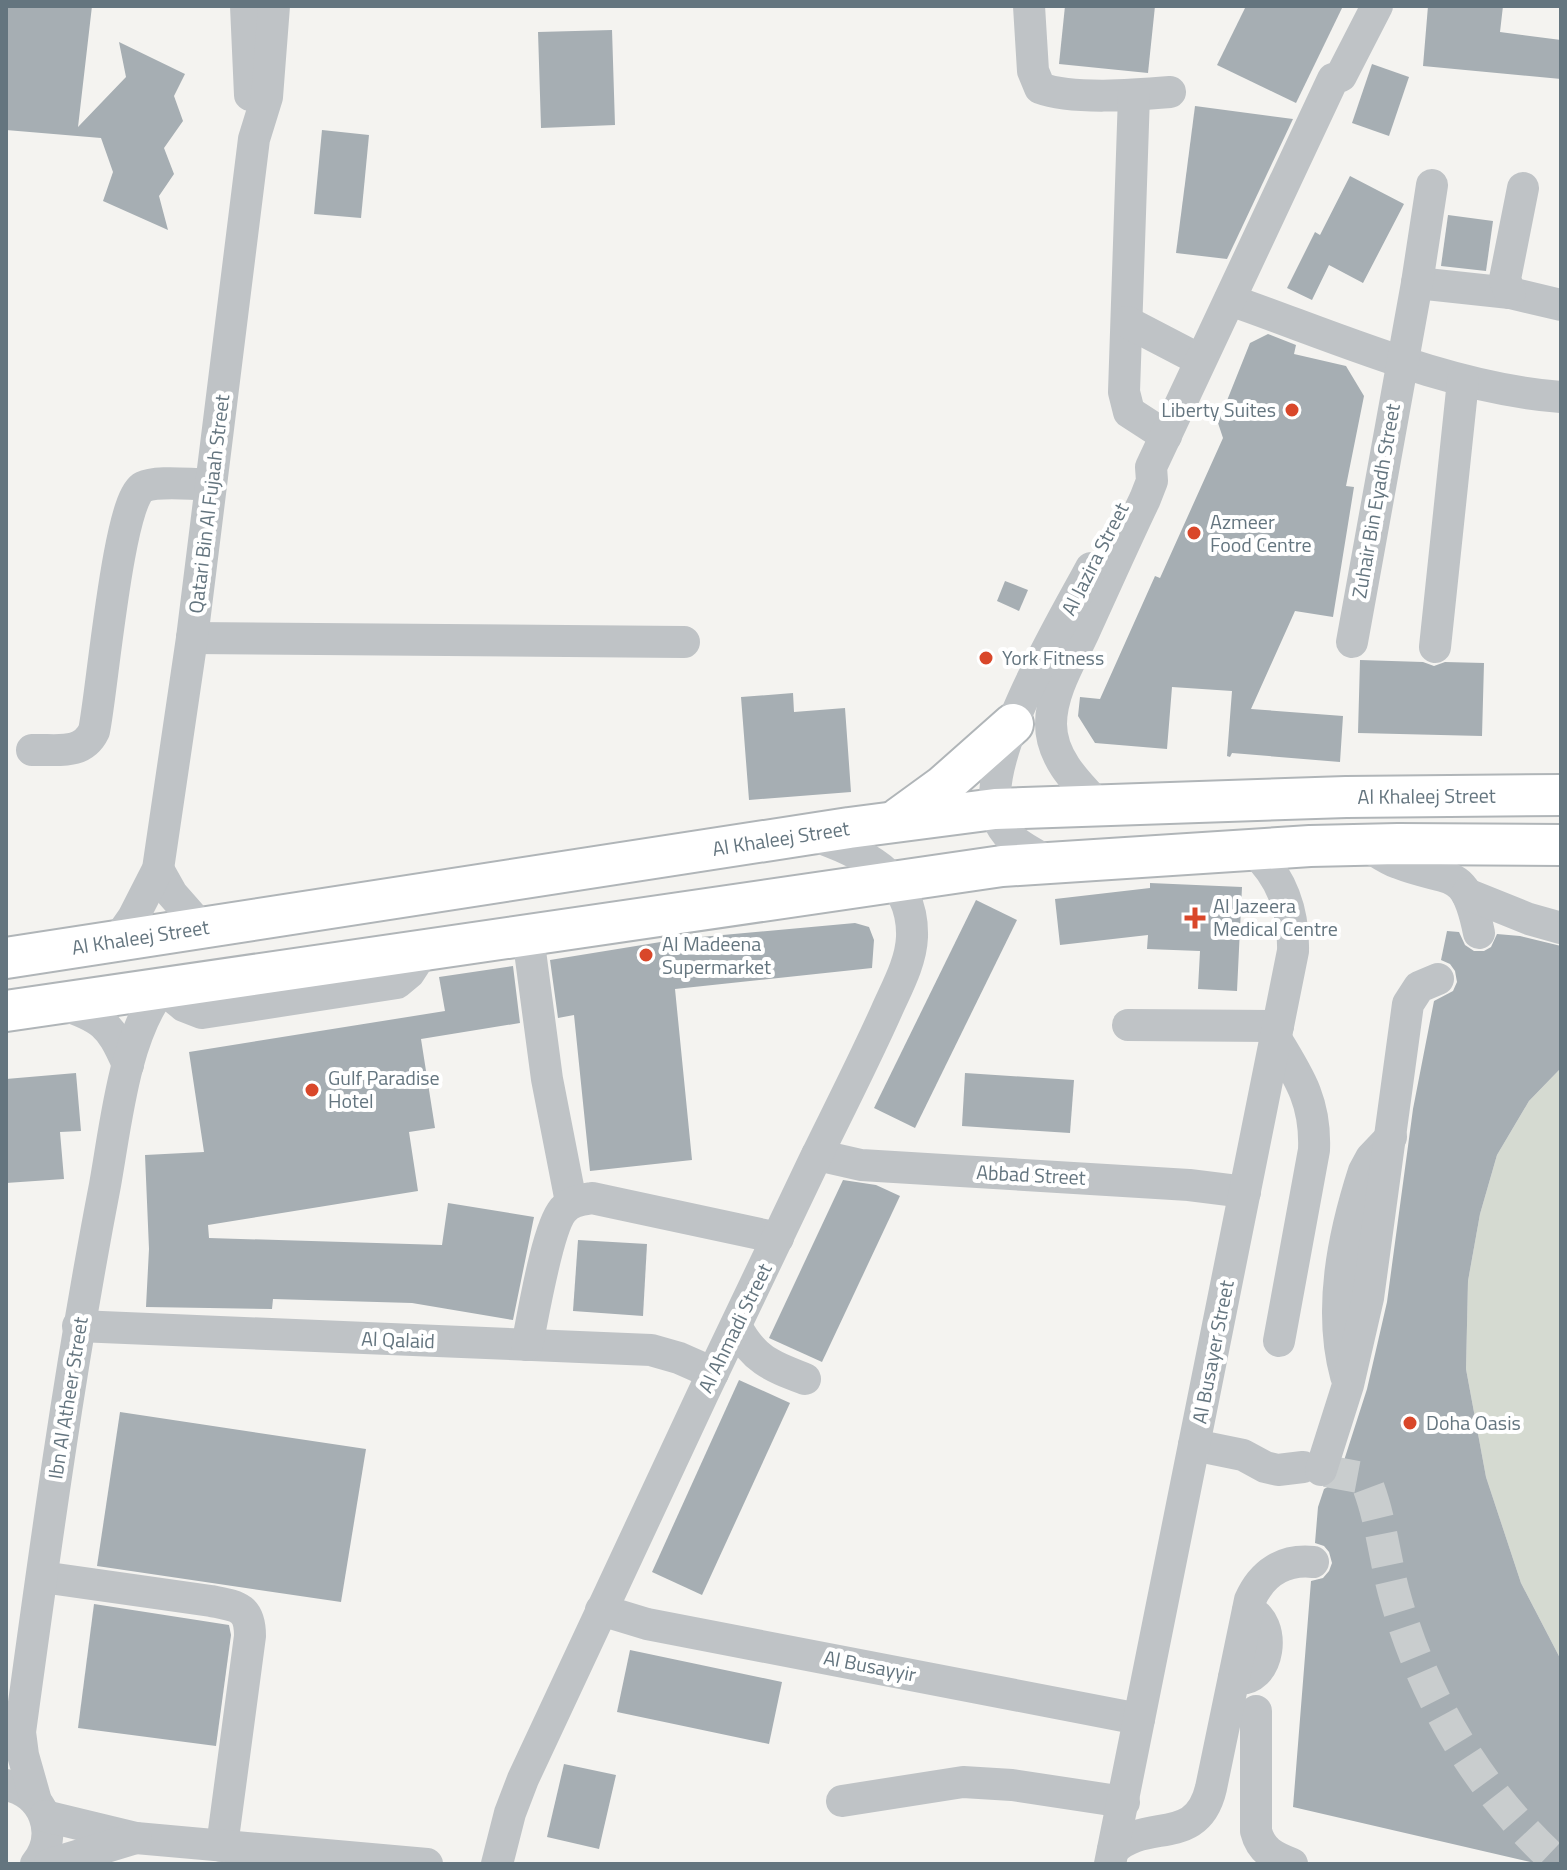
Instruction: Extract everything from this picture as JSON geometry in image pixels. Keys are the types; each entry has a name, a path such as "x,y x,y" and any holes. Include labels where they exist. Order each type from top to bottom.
{"main road":[{"path":"893,822 943,786 1013,724"},
{"name":"Al Khaleej Street","path":"6,958 810,834 995,809 1361,797 1561,795"},
{"path":"6,1011 1047,861 1366,845 1561,845"}],"street":[{"path":"233,6 249,83"},
{"name":"Qatari Bin Al Fujaah Street","path":"246,6 254,139"},
{"name":"Qatari Bin Al Fujaah Street","path":"117,941 133,918 158,869 192,638 254,139 267,97 274,6"},
{"path":"1029,6 1033,71 1040,88 1058,93 1134,95 1170,92"},
{"name":"Al Jazira Street","path":"1333,79 1330,66 1356,6"},
{"name":"Al Jazira Street","path":"995,809 998,770 1031,683 1131,491 1141,475 1151,467 1333,79 1341,76 1377,6"},
{"path":"1134,95 1126,405 1136,418 1166,436"},
{"name":"Zuhair Bin Eyadh Street","path":"1352,642 1432,185"},
{"path":"1510,293 1505,279 1523,188"},
{"path":"1417,283 1510,293 1561,305"},
{"path":"1230,300 1463,381 1561,397"},
{"path":"1127,322 1200,360"},
{"path":"1435,647 1463,381"},
{"name":"Al Jazira Street","path":"1099,806 1071,777 1060,759 1050,725 1058,688 1152,481 1151,467"},
{"path":"32,750 81,748 94,731 124,530 134,495 143,487 154,485 211,484"},
{"path":"192,638 684,642"},
{"path":"995,809 1010,837 1047,861"},
{"path":"810,834 868,859 895,882"},
{"path":"1366,845 1399,864 1452,878 1467,894 1475,911 1479,933"},
{"name":"Al Busayer Street","path":"1112,1857 1293,951 1292,919 1282,888 1274,873 1252,849"},
{"path":"158,869 172,894 201,927"},
{"name":"Al Ahmadi Street","path":"497,1864 510,1813 523,1779 713,1373 872,1044 907,961 912,938 909,917 906,899 895,882"},
{"path":"1467,894 1529,919 1561,928"},
{"path":"528,936 547,1079 571,1202"},
{"path":"1194,1445 1243,1455 1275,1452 1317,1469 1348,1385 1371,1283 1408,1004 1419,987 1438,979"},
{"name":"Ibn Al Atheer Street","path":"6,1762 20,1732 78,1326 128,1065 148,1006 162,988"},
{"path":"59,1003 93,1016 108,1026 128,1065"},
{"path":"1128,1025 1277,1033 1309,1099 1315,1133 1314,1150 1279,1341"},
{"name":"Abbad Street","path":"817,1155 861,1165 1189,1185 1245,1192"},
{"path":"527,1345 547,1253 560,1213 571,1202 592,1198 778,1238"},
{"name":"Al Qalaid","path":"78,1326 651,1350 713,1373"},
{"path":"736,1326 748,1346 766,1364 805,1379"},
{"path":"713,1373 766,1364"},
{"path":"1112,1857 1122,1841 1179,1828 1189,1824 1204,1809 1255,1589 1270,1572 1290,1562 1313,1562"},
{"path":"42,1577 211,1601 235,1606 246,1613 250,1636 222,1846"},
{"name":"Al Busayyir","path":"601,1610 647,1624 1139,1719"},
{"path":"1256,1711 1258,1840 1269,1853 1292,1864"},
{"name":"Ibn Al Atheer Street","path":"20,1732 28,1778 41,1808 48,1836 44,1855 36,1864"},
{"path":"842,1801 963,1782 1012,1785 1124,1802"},
{"path":"6,1785 23,1790 41,1808 136,1838 424,1864"},
{"path":"50,1864 136,1838"}],"shaded area":[{"path":"1561,1068 1561,1660 1521,1583 1486,1477 1466,1369 1468,1281 1480,1214 1497,1155 1529,1101"}],"building":[{"path":"6,6 92,6 78,127 126,77 119,42 185,74 174,96 183,121 164,148 174,174 159,196 168,230 103,201 113,172 101,138 6,130"},
{"path":"1065,6 1155,6 1148,73 1059,64"},
{"path":"1246,6 1343,6 1296,103 1217,65"},
{"path":"1428,6 1503,6 1500,32 1561,40 1561,79 1423,66"},
{"path":"612,30 615,125 541,128 538,32"},
{"path":"1372,64 1409,77 1389,136 1352,123"},
{"path":"1195,106 1293,119 1227,259 1176,253"},
{"path":"322,130 369,135 361,218 314,214"},
{"path":"1350,176 1404,204 1363,283 1329,265 1312,300 1287,288 1315,232 1320,235"},
{"path":"1448,215 1493,221 1486,271 1441,266"},
{"path":"1268,334 1296,345 1294,354 1346,366 1364,396 1346,486 1354,487 1333,617 1295,611 1251,709 1343,716 1340,762 1232,753 1230,757 1227,756 1232,691 1172,687 1167,749 1095,743 1078,716 1080,697 1100,699 1155,576 1160,578 1223,438 1218,423 1250,343"},
{"path":"1005,581 1028,590 1019,611 997,601"},
{"path":"1360,660 1423,662 1434,666 1445,662 1484,663 1482,736 1358,733"},
{"path":"793,693 794,712 845,708 851,792 749,800 741,697"},
{"name":"Al Jazeera Medical Centre","path":"1150,883 1242,887 1237,991 1198,989 1200,951 1147,949 1148,935 1060,945 1055,899 1150,888"},
{"path":"976,900 1017,920 915,1128 874,1108"},
{"path":"855,923 869,927 874,940 872,968 675,989 692,1160 590,1171 574,1015 558,1018 550,960 679,939"},
{"name":"Doha Oasis","path":"1447,931 1459,932 1465,945 1474,951 1491,947 1497,934 1561,946 1561,1068 1529,1101 1497,1155 1480,1214 1468,1281 1466,1369 1486,1477 1521,1583 1561,1660 1561,1864 1539,1864 1293,1807 1311,1581 1323,1578 1332,1563 1324,1546 1315,1543 1318,1507 1324,1489 1339,1476 1367,1389 1387,1302 1413,1109 1434,1001 1453,991 1457,982 1450,964 1441,960"},
{"path":"513,966 520,1023 421,1039 435,1128 409,1132 418,1191 208,1225 209,1238 442,1245 448,1203 534,1217 513,1320 412,1303 273,1299 272,1309 146,1307 149,1249 145,1155 204,1152 189,1052 445,1011 439,977"},
{"path":"76,1073 81,1131 60,1132 64,1179 6,1183 6,1079"},
{"path":"965,1073 1074,1080 1070,1133 962,1126"},
{"path":"843,1180 876,1185 900,1196 822,1362 769,1338"},
{"path":"578,1240 647,1244 643,1316 573,1311"},
{"path":"739,1380 790,1403 702,1595 652,1572"},
{"path":"120,1412 366,1449 341,1602 97,1566"},
{"path":"94,1604 229,1625 231,1635 216,1746 78,1728"},
{"path":"630,1650 782,1682 769,1744 617,1712"},
{"path":"564,1764 616,1775 599,1849 547,1837"}],"tunnel":[{"path":"1326,1471 1358,1477 1368,1486 1396,1600 1408,1637 1440,1709 1481,1776 1531,1837 1559,1864"}],"place":[{"name":"Liberty Suites","path":"1292,410"},
{"name":"Azmeer Food Centre","path":"1194,533"},
{"name":"York Fitness","path":"986,658"},
{"name":"Al Jazeera Medical Centre","path":"1195,918"},
{"name":"Al Madeena Supermarket","path":"646,955"},
{"name":"Gulf Paradise Hotel","path":"312,1090"},
{"name":"Doha Oasis","path":"1410,1423"}]}
